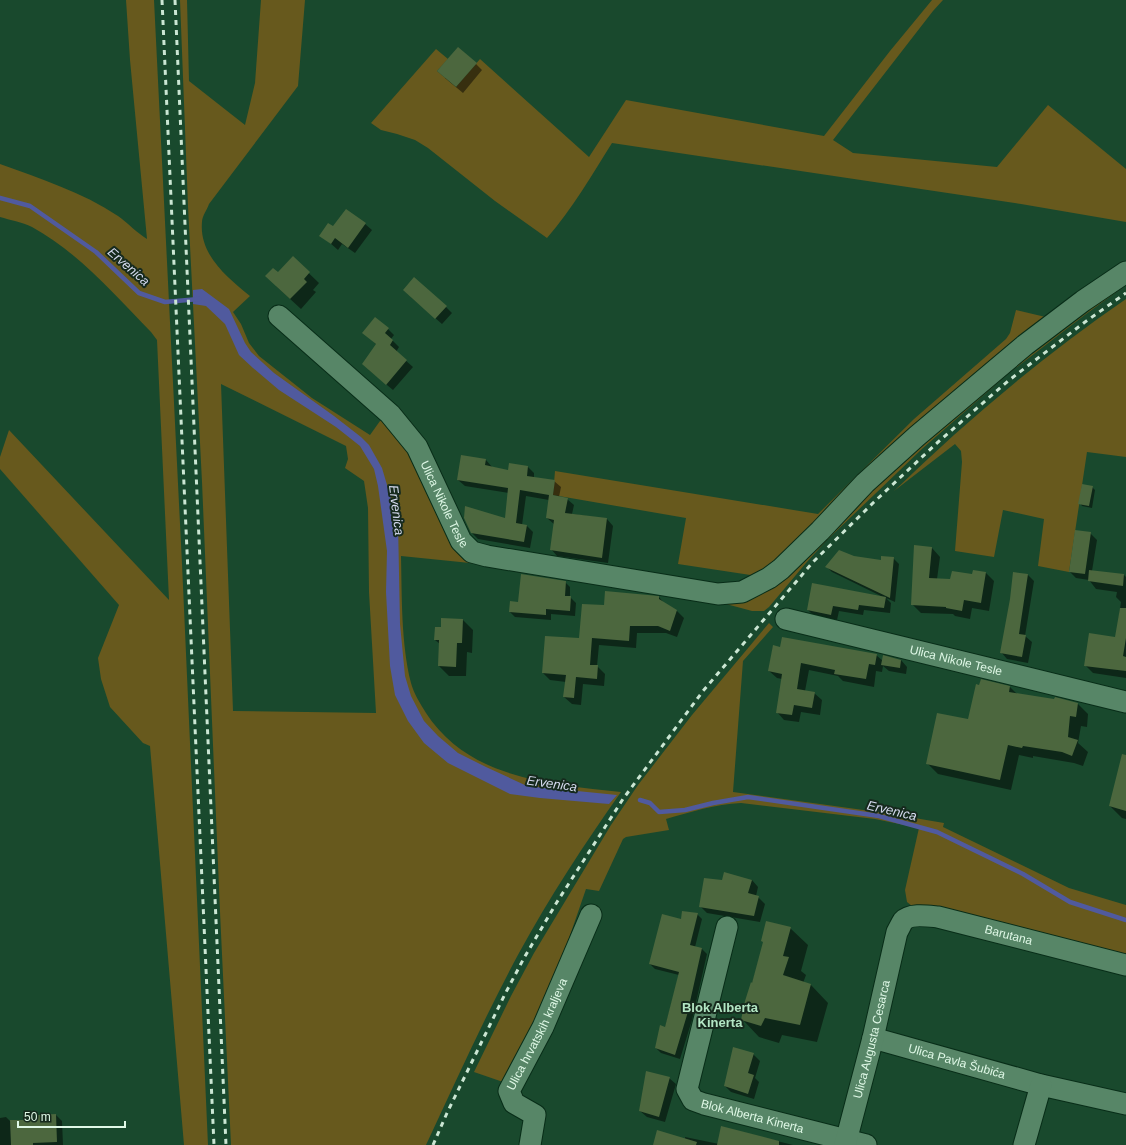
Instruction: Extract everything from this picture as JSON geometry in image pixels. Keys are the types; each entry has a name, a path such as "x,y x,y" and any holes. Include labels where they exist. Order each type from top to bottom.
{"street":[{"name":"Ulica Nikole Tesle","path":"279,316 390,414 417,447 461,541 472,552 487,556 718,594 742,592 781,570 865,483 917,436 1025,345 1083,301 1126,272"},
{"name":"Ulica Nikole Tesle","path":"786,619 1126,702"},
{"name":"Ulica hrvatskih kraljeva","path":"530,1145 535,1115 514,1103 509,1091 543,1027 591,915"},
{"name":"Barutana","path":"897,932 903,921 910,917 938,917 1126,964"},
{"name":"Blok Alberta Kinerta","path":"727,927 687,1089 693,1100 845,1142 866,1145"},
{"name":"Ulica Augusta Cesarca","path":"845,1142 872,1038 897,932"},
{"name":"Ulica Pavla Šubića","path":"872,1038 1041,1085 1126,1104"},
{"path":"1024,1145 1041,1085"}],"shaded area":[{"path":"126,0 154,0 182,564 208,1145 184,1145 150,746 143,743 110,707 101,679 98,658 119,605 0,469 0,457 9,430 169,600 157,340 110,289 65,249 32,227 0,217 0,164 76,193 104,207 147,239 130,60"},
{"path":"180,0 187,0 189,81 245,125 255,83 261,0 305,0 298,86 209,204 202,220 202,234 205,245 216,264 232,281 250,296 233,312 241,324 249,343 259,356 312,398 370,435 385,414 480,564 401,556 405,652 411,683 417,698 426,713 444,735 465,752 488,765 539,781 567,786 621,792 568,871 519,953 506,977 426,1145 231,1145 202,482 188,206","holes":["221,384 346,446 348,459 345,468 364,481 368,508 369,592 376,713 233,711"]},
{"path":"932,0 943,0 833,140 853,153 997,167 1048,105 1126,169 1126,222 1021,204 612,143 573,204 547,238 495,201 428,148 415,140 381,130 371,123 436,49 448,59 437,71 456,87 480,59 589,157 626,100 824,136"},
{"path":"1126,277 1126,285 1009,373 923,448 827,540 764,611 752,611 715,601 735,598 916,443"},
{"path":"1126,299 1126,457 1087,452 1069,572 1038,566 1044,519 1003,510 994,557 955,551 962,462 961,451 955,444 894,491 949,439 1035,366"},
{"path":"1016,310 1054,319 785,555 757,576 678,564 686,518 553,495 555,471 818,514 914,419 1006,339 1010,333"},
{"path":"769,623 773,627 743,661 733,792 885,813 944,823 943,827 1069,888 1126,905 1126,959 912,906 907,902 905,890 919,828 875,819 741,803 722,805 666,819 669,830 626,837 623,839 599,891 586,889 547,1002 503,1082 474,1072 534,953 611,825 638,785 692,715"}],"water":[{"path":"202,289 229,309 245,343 251,352 274,373 361,437 369,445 382,468 398,522 400,624 405,676 411,696 424,721 438,736 458,753 527,786 617,795 609,804 510,794 448,763 424,743 408,721 395,695 390,666 386,592 387,551 378,486 374,469 360,446 336,427 279,390 239,355 225,324 206,306 193,304 193,290"}],"building":[{"path":"458,47 477,63 456,87 437,71"},
{"path":"346,209 366,223 348,248 335,238 331,244 319,236 328,223 333,226"},
{"path":"293,256 310,272 304,279 307,282 290,299 265,276 273,268 278,272"},
{"path":"414,277 447,306 435,319 403,290"},
{"path":"375,317 389,328 385,333 393,340 390,345 407,360 386,385 362,364 376,344 362,333"},
{"path":"461,455 486,459 485,465 508,470 509,463 528,466 527,476 555,480 553,495 568,498 565,513 607,518 602,558 550,550 554,520 546,518 549,495 520,490 516,523 527,525 524,542 471,533 464,518 465,506 505,518 508,488 457,480"},
{"path":"1082,484 1093,486 1089,506 1078,504"},
{"path":"1075,530 1091,532 1085,574 1069,572"},
{"path":"914,545 932,547 929,578 950,579 952,571 972,574 973,570 986,572 981,603 964,600 962,611 946,607 911,605"},
{"path":"839,550 854,556 881,560 881,556 894,557 890,598 825,567"},
{"path":"1089,570 1124,574 1123,586 1088,581"},
{"path":"1013,572 1028,574 1019,634 1026,635 1022,657 1000,653 1010,599"},
{"path":"521,574 566,581 565,596 571,596 570,611 546,609 546,615 509,612 510,601 518,602"},
{"path":"812,583 886,597 884,608 859,605 858,610 833,606 831,615 807,610"},
{"path":"605,591 659,596 659,599 677,610 670,631 658,626 630,626 629,641 592,638 590,665 598,665 597,679 576,677 574,698 563,697 566,675 542,673 545,636 579,638 582,604 604,605"},
{"path":"1120,608 1126,608 1126,638 1123,656 1126,657 1126,671 1084,666 1089,633 1115,637"},
{"path":"441,618 463,619 462,643 457,643 456,667 438,666 439,640 434,640 435,627 441,627"},
{"path":"782,637 877,654 875,665 869,664 866,679 834,674 835,670 801,663 797,689 815,692 812,708 794,705 792,715 776,713 782,674 768,671 773,645 780,647"},
{"path":"883,655 901,660 900,668 881,665"},
{"path":"981,679 1010,686 1009,692 1054,699 1055,697 1078,703 1076,717 1070,716 1068,737 1078,740 1072,756 1062,752 1008,745 1000,780 926,764 937,713 968,719 976,684 979,685"},
{"path":"1122,754 1126,755 1126,811 1109,806"},
{"path":"724,872 752,880 748,893 759,896 754,916 699,907 704,878 722,880"},
{"path":"682,911 698,913 690,945 702,948 687,1015 675,1055 655,1048 660,1025 665,1027 679,972 649,964 662,914 681,919"},
{"path":"766,921 791,927 783,956 789,957 783,975 811,984 800,1025 765,1018 761,1026 741,1020 745,1001 751,982 752,983 763,942 761,941"},
{"path":"733,1047 754,1053 748,1073 754,1075 748,1094 724,1086"},
{"path":"646,1071 670,1077 659,1117 639,1111"},
{"path":"56,1114 57,1142 33,1143 33,1145 11,1145 10,1120 38,1120 38,1115"},
{"path":"721,1126 779,1141 779,1145 717,1145"},
{"path":"657,1130 697,1142 696,1145 653,1145"}],"waterway":[{"name":"Ervenica","path":"0,198 30,206 96,252 139,293 165,302 199,299"},
{"name":"Ervenica","path":"640,800 650,803 659,812 685,810 748,797 879,816 937,832 1023,874 1070,902 1126,920"}],"railway":[{"path":"162,0 214,1145"},
{"path":"175,0 226,1145"},
{"path":"433,1145 505,994 557,902 623,799 703,691 813,562 874,502 937,443 1008,381 1085,322 1126,293"}],"district":[{"name":"Blok Alberta Kinerta","path":"720,1014"}]}
